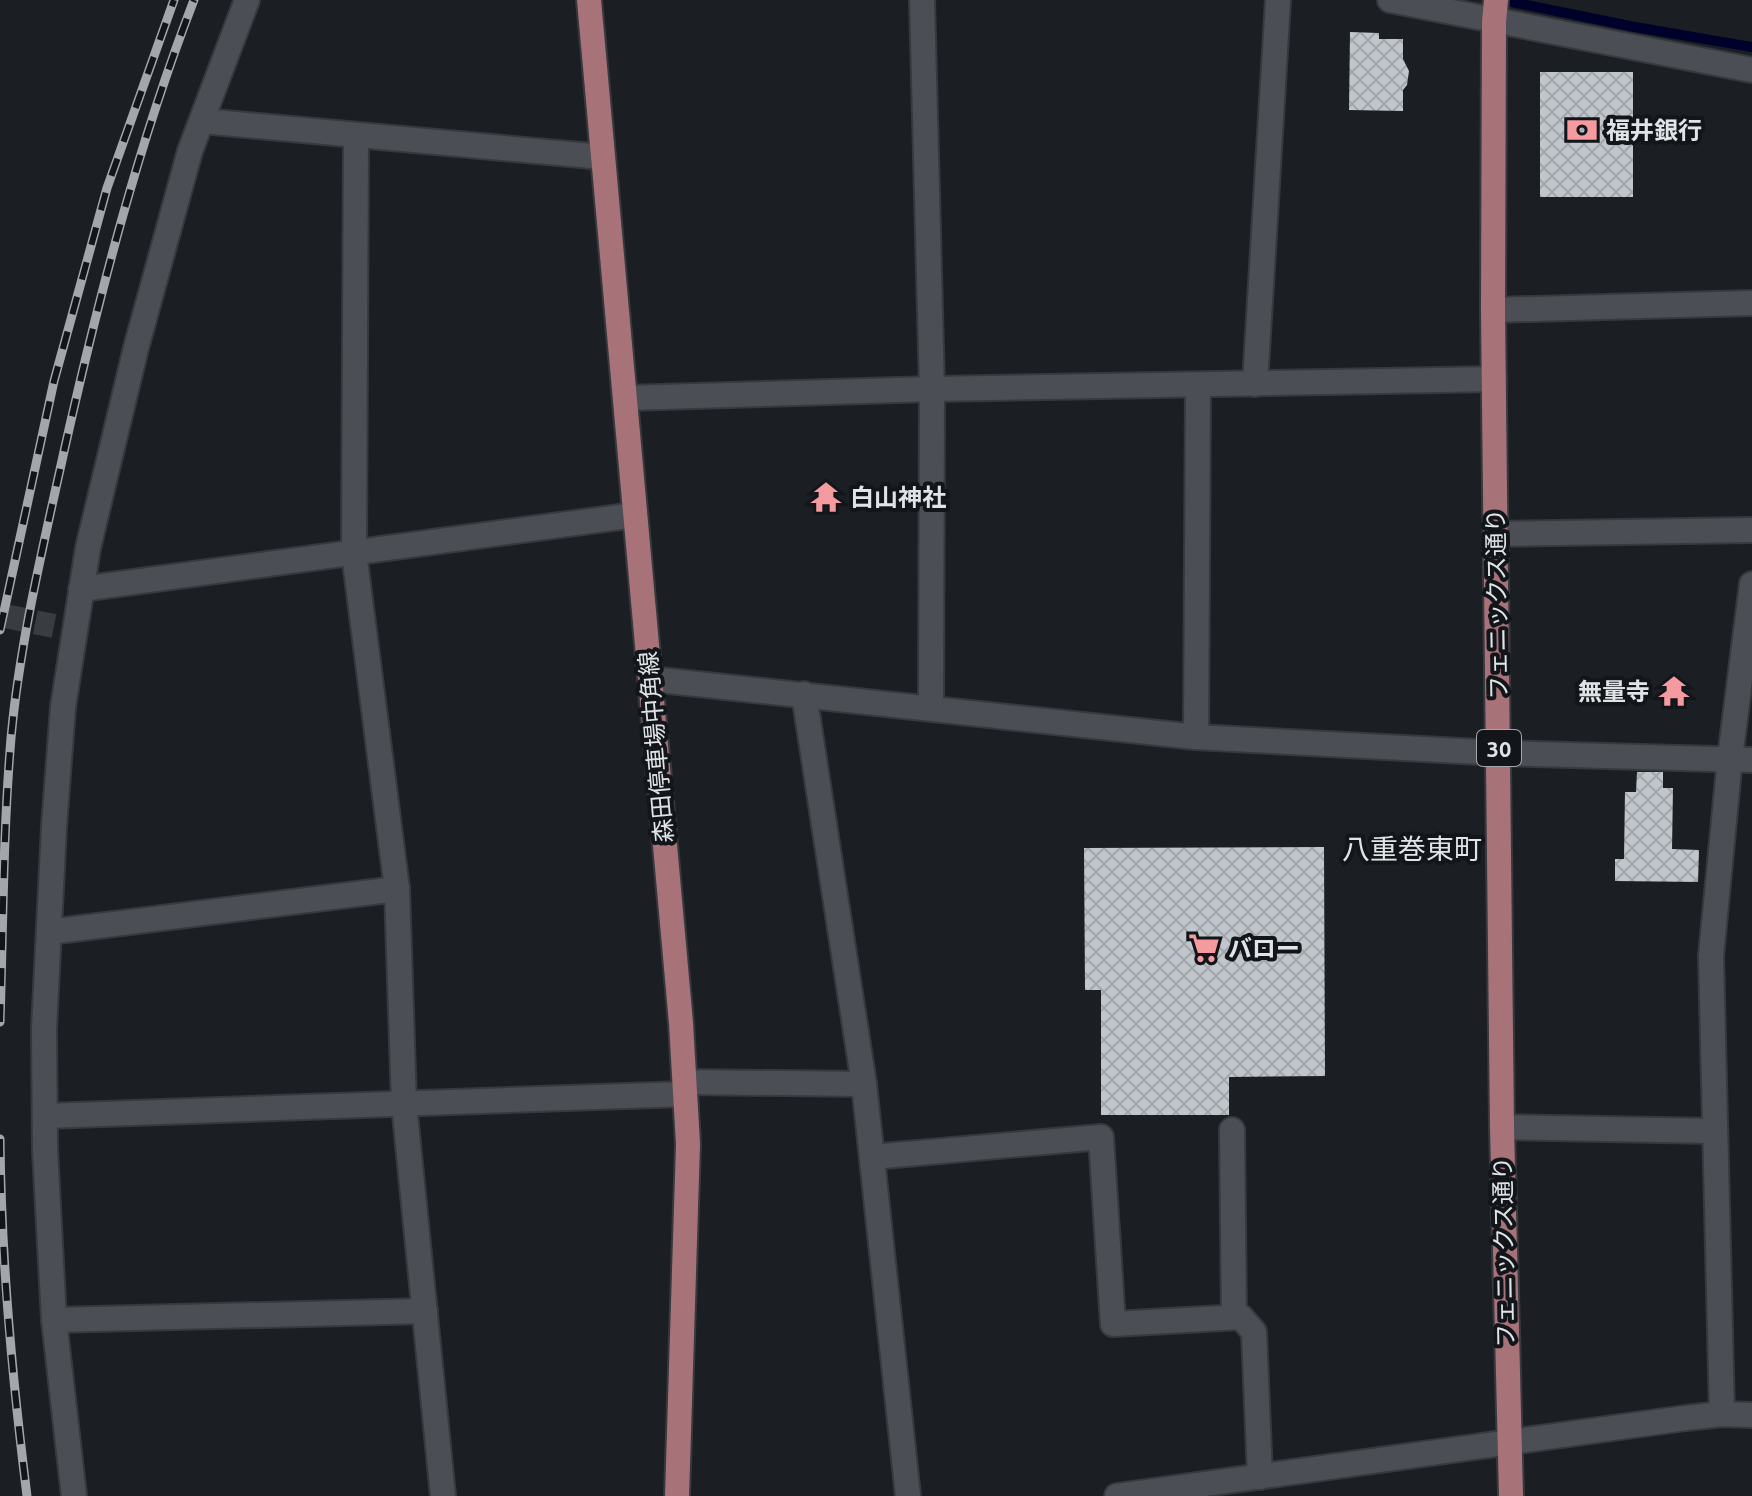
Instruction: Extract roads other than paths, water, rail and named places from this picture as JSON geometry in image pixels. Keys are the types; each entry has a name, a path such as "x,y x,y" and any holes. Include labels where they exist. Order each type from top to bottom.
{"main road":[{"name":"森田停車場中角線","path":"589,0 685,1088 688,1144 677,1496"},
{"name":"フェニックス通り","path":"1495,11 1493,310 1502,1127 1511,1496"}],"street":[{"path":"74,1496 54,1320 45,1116 44,1029 63,707 64,627 81,589 136,348 190,151 247,0"},
{"path":"922,0 932,389 931,707"},
{"path":"1255,384 1278,0"},
{"path":"1390,0 1495,11 1752,70"},
{"path":"202,121 603,157"},
{"path":"356,135 354,553 397,889 404,1104 443,1496"},
{"path":"1493,310 1752,303"},
{"path":"625,398 1494,379"},
{"path":"1196,737 1198,385"},
{"path":"81,589 635,515"},
{"path":"1496,534 1752,530"},
{"path":"1722,1414 1711,956 1741,759 1752,584"},
{"path":"650,679 1196,737 1499,753 1741,759"},
{"path":"804,694 864,1084 908,1496"},
{"path":"49,932 397,889"},
{"path":"45,1116 404,1104 685,1088 864,1084"},
{"path":"1502,1127 1715,1131"},
{"path":"1232,1130 1234,1317"},
{"path":"872,1157 1101,1137 1113,1324 1241,1317 1254,1332 1260,1477"},
{"path":"54,1320 425,1311"},
{"path":"1117,1496 1722,1414 1752,1415"}],"waterway":[{"path":"1502,0 1752,47"}],"tunnel":[{"path":"0,615 54,626"}],"railway":[{"path":"0,630 54,381 107,188 174,0"},
{"path":"0,1022 8,774 15,701 27,628 65,447 106,277 155,110 194,0"},
{"path":"0,1139 8,1318 27,1496"}],"place":[{"name":"福井銀行","path":"1582,130"},
{"name":"白山神社","path":"826,497"},
{"name":"無量寺","path":"1674,691"},
{"name":"バロー","path":"1204,948"}],"district":[{"name":"八重巻東町","path":"1412,848"}]}
